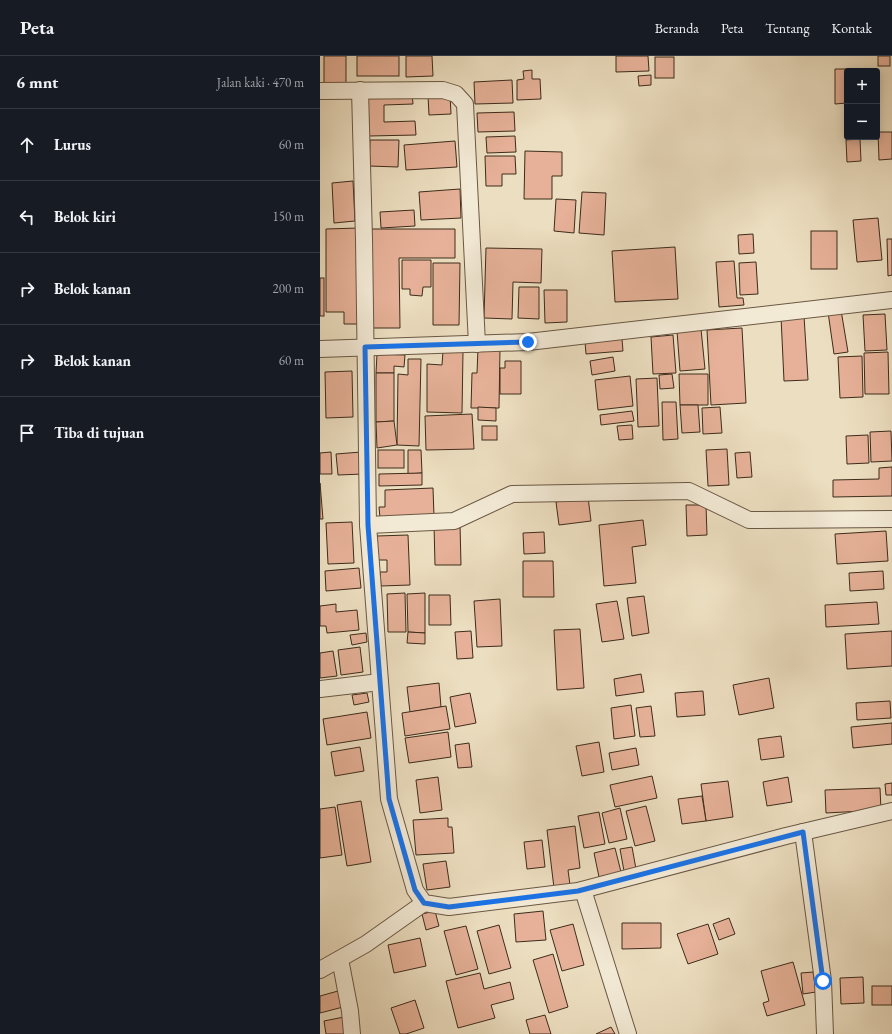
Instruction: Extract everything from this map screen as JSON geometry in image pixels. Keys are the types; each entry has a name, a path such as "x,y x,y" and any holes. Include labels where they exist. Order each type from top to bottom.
{"street":[{"path":"360,90 368,525 389,799 415,890 424,903"},
{"path":"320,91 443,90 456,94 465,104 477,344"},
{"path":"320,349 528,342 892,300"},
{"path":"368,525 454,521 512,494 689,491 749,520 892,519"},
{"path":"320,689 380,682"},
{"path":"320,970 366,944 424,903 449,907 583,890 803,832 892,811"},
{"path":"803,832 823,981 825,1034"},
{"path":"583,890 628,1034"},
{"path":"340,959 350,1011 352,1034"}],"building":[{"path":"324,56 346,56 346,83 324,83"},
{"path":"357,56 399,56 399,76 357,76"},
{"path":"406,56 432,56 433,76 406,77"},
{"path":"616,56 648,56 649,71 616,72"},
{"path":"878,56 890,56 890,66 878,66"},
{"path":"655,57 674,57 674,78 655,78"},
{"path":"835,69 844,69 844,103 835,104"},
{"path":"532,70 532,79 540,79 541,99 517,100 517,80 524,79 523,71"},
{"path":"651,75 651,85 639,86 638,76"},
{"path":"512,80 513,103 475,104 474,82"},
{"path":"412,93 413,104 384,105 384,122 415,121 416,135 369,136 368,94"},
{"path":"450,95 451,114 429,115 428,96"},
{"path":"514,112 515,131 478,132 477,113"},
{"path":"880,132 892,132 892,159 879,160 878,140 880,140"},
{"path":"515,136 516,152 487,153 486,137"},
{"path":"370,140 399,140 398,167 369,166"},
{"path":"846,140 860,140 861,161 847,162"},
{"path":"455,141 457,167 406,170 404,145"},
{"path":"525,151 562,152 562,176 552,176 552,199 524,199"},
{"path":"485,156 515,156 516,174 502,174 502,186 486,186"},
{"path":"353,181 355,221 334,223 332,183"},
{"path":"460,189 461,218 421,220 419,192"},
{"path":"582,192 606,193 604,235 579,233"},
{"path":"556,199 576,200 574,233 554,231"},
{"path":"414,210 415,226 381,228 380,212"},
{"path":"878,218 882,260 857,262 853,220"},
{"path":"358,228 359,324 344,324 344,312 326,312 326,229"},
{"path":"371,229 455,229 455,258 399,258 400,328 371,328"},
{"path":"811,231 837,231 837,269 811,269"},
{"path":"753,234 754,253 739,254 738,235"},
{"path":"887,239 892,239 892,275 888,276"},
{"path":"675,247 678,299 615,302 612,251"},
{"path":"486,248 542,249 541,283 513,282 512,319 484,318"},
{"path":"402,260 431,260 431,287 423,287 422,296 410,295 410,289 402,289"},
{"path":"734,261 737,298 743,298 744,305 719,307 716,262"},
{"path":"756,262 758,294 740,295 739,263"},
{"path":"433,263 460,263 459,325 433,325"},
{"path":"320,278 324,278 324,316 320,316"},
{"path":"519,287 539,287 539,319 518,318"},
{"path":"544,290 567,290 567,322 545,323"},
{"path":"841,310 848,352 834,354 828,312"},
{"path":"885,314 887,350 865,351 863,315"},
{"path":"804,316 808,380 784,381 781,317"},
{"path":"742,328 746,403 711,405 707,330"},
{"path":"701,329 705,369 680,371 677,331"},
{"path":"673,335 676,373 653,374 651,337"},
{"path":"622,339 623,351 586,354 585,342"},
{"path":"478,348 500,349 499,408 471,408 472,373 477,373"},
{"path":"443,351 463,351 462,413 427,412 427,364 442,365"},
{"path":"888,352 889,394 865,394 864,353"},
{"path":"377,354 405,355 404,367 394,366 394,373 376,373"},
{"path":"862,356 863,397 840,398 838,357"},
{"path":"613,357 615,371 592,375 590,361"},
{"path":"408,359 421,359 419,446 397,445 398,374 408,375"},
{"path":"505,361 521,361 521,394 500,394 500,368 505,368"},
{"path":"352,371 353,417 326,418 325,372"},
{"path":"376,373 394,373 394,421 376,422"},
{"path":"672,374 674,388 660,389 659,375"},
{"path":"679,374 708,374 708,405 680,405"},
{"path":"630,376 633,406 598,410 595,380"},
{"path":"657,378 659,426 638,427 636,379"},
{"path":"662,402 676,402 678,439 663,440"},
{"path":"680,405 698,405 700,432 682,433"},
{"path":"478,407 496,408 496,421 478,420"},
{"path":"720,407 722,433 703,434 702,408"},
{"path":"632,411 634,421 601,425 600,415"},
{"path":"472,414 474,449 426,450 425,416"},
{"path":"394,421 397,445 377,448 376,422"},
{"path":"632,425 633,439 619,440 617,426"},
{"path":"482,426 497,426 497,440 482,440"},
{"path":"891,431 892,461 871,462 870,432"},
{"path":"868,435 869,463 847,464 846,436"},
{"path":"727,449 729,485 708,486 706,450"},
{"path":"378,450 404,450 404,468 378,468"},
{"path":"408,450 421,450 422,473 408,474"},
{"path":"331,452 332,474 320,474 320,453"},
{"path":"361,452 363,474 338,475 336,454"},
{"path":"750,452 752,477 737,478 735,453"},
{"path":"892,467 892,496 833,497 833,480 879,479 879,468"},
{"path":"422,473 422,485 379,486 379,474"},
{"path":"320,483 323,519 320,519"},
{"path":"433,488 434,516 380,518 379,507 385,507 385,490"},
{"path":"588,497 591,521 559,525 556,502"},
{"path":"686,505 706,505 707,535 687,536"},
{"path":"643,520 646,545 632,547 636,583 604,586 599,525"},
{"path":"352,522 354,563 328,564 326,523"},
{"path":"434,525 460,525 461,565 435,565"},
{"path":"886,531 888,561 837,564 835,534"},
{"path":"544,532 545,553 524,554 523,533"},
{"path":"408,535 410,585 381,586 380,572 387,572 387,560 378,560 377,536"},
{"path":"523,561 553,561 554,597 523,597"},
{"path":"359,568 361,588 326,591 325,571"},
{"path":"883,571 884,589 850,591 849,573"},
{"path":"405,593 406,632 388,632 387,594"},
{"path":"425,593 425,633 408,632 407,594"},
{"path":"429,595 450,595 451,625 429,625"},
{"path":"644,596 649,633 632,636 627,598"},
{"path":"500,599 502,646 477,647 474,601"},
{"path":"617,601 624,639 602,642 596,604"},
{"path":"877,602 879,624 826,627 825,605"},
{"path":"336,604 336,612 357,610 359,630 327,633 326,626 320,626 320,606"},
{"path":"580,629 584,688 557,690 554,630"},
{"path":"471,631 473,658 457,659 455,632"},
{"path":"892,631 892,666 847,669 845,634"},
{"path":"408,632 425,633 425,644 407,643"},
{"path":"366,633 367,642 352,645 350,635"},
{"path":"360,647 363,672 341,675 338,650"},
{"path":"333,651 337,676 320,678 320,653"},
{"path":"641,674 644,692 616,696 614,679"},
{"path":"769,678 774,708 739,715 733,685"},
{"path":"439,683 441,707 410,712 407,687"},
{"path":"703,691 705,715 677,717 675,693"},
{"path":"367,693 369,702 354,705 352,695"},
{"path":"470,693 476,723 455,727 450,697"},
{"path":"890,701 891,718 857,720 856,703"},
{"path":"631,705 635,736 614,739 611,708"},
{"path":"446,706 450,729 405,736 402,713"},
{"path":"651,706 655,736 640,737 636,708"},
{"path":"367,712 371,738 327,745 323,719"},
{"path":"892,723 892,744 853,748 851,727"},
{"path":"448,732 451,757 409,763 405,738"},
{"path":"781,736 784,757 761,760 758,739"},
{"path":"599,742 604,772 582,776 576,746"},
{"path":"469,743 472,767 458,768 455,745"},
{"path":"360,747 364,771 335,776 331,752"},
{"path":"636,748 639,765 612,770 609,753"},
{"path":"652,776 657,798 615,807 610,785"},
{"path":"438,777 442,810 420,813 416,780"},
{"path":"788,777 792,802 767,806 763,782"},
{"path":"728,781 733,817 706,821 701,784"},
{"path":"892,783 892,795 886,795 885,784"},
{"path":"880,788 881,810 826,813 825,790"},
{"path":"702,796 706,821 682,824 678,799"},
{"path":"361,801 371,862 347,866 337,805"},
{"path":"646,806 655,841 635,846 626,811"},
{"path":"335,807 342,855 320,858 320,809"},
{"path":"620,808 627,839 609,843 602,813"},
{"path":"599,812 605,844 584,848 578,816"},
{"path":"448,818 448,827 452,827 454,853 416,855 413,820"},
{"path":"575,826 580,868 568,870 570,885 554,888 547,830"},
{"path":"542,840 545,867 527,869 524,842"},
{"path":"632,847 636,869 624,871 620,849"},
{"path":"615,848 621,872 599,877 594,853"},
{"path":"446,861 450,887 427,890 423,864"},
{"path":"435,911 439,926 426,930 422,914"},
{"path":"543,911 546,940 516,942 514,914"},
{"path":"729,918 735,934 719,940 713,924"},
{"path":"622,923 661,923 661,948 622,949"},
{"path":"573,924 584,965 562,971 550,930"},
{"path":"708,924 718,954 688,964 677,934"},
{"path":"499,925 511,968 489,974 477,931"},
{"path":"466,926 478,969 456,975 444,931"},
{"path":"420,938 426,966 394,973 388,945"},
{"path":"553,954 568,1007 549,1013 533,960"},
{"path":"793,962 805,1005 767,1016 763,1003 769,1001 761,971"},
{"path":"813,972 816,992 803,994 801,973"},
{"path":"480,973 484,989 510,982 514,999 491,1005 495,1018 458,1028 446,981"},
{"path":"863,977 864,1003 841,1004 840,978"},
{"path":"872,986 892,986 892,1005 872,1005"},
{"path":"338,991 343,1007 320,1013 320,996"},
{"path":"415,1000 424,1028 406,1034 400,1034 391,1008"},
{"path":"545,1015 551,1034 530,1034 526,1020"},
{"path":"344,1017 348,1034 326,1034 324,1021"},
{"path":"611,1027 615,1034 596,1034"}],"route":[{"path":"528,342 365,347 368,525 389,799 415,890 424,903 449,907 578,891 803,832 823,981"}]}
